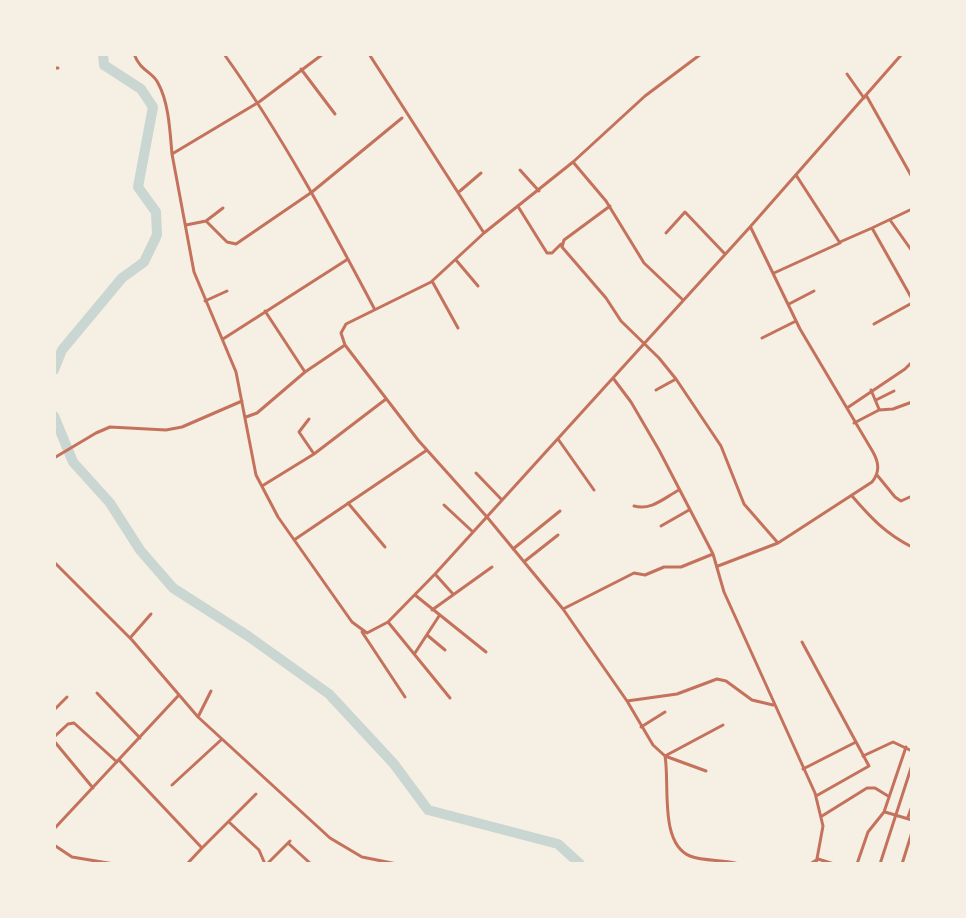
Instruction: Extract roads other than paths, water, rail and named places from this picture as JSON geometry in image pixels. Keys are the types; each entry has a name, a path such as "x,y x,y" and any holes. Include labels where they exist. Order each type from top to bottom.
{"street":[{"path":"134,54 141,68 158,82 168,116 194,272 236,372 261,487 294,540 362,632 405,697"},
{"path":"224,54 259,102 312,192 374,308"},
{"path":"172,154 259,102 323,54"},
{"path":"369,54 460,191 484,233"},
{"path":"701,54 645,96 573,162 484,233 432,281 423,288 374,308 343,327 342,339 427,450 563,609 627,701 653,745 665,756 706,771"},
{"path":"362,632 373,632 388,622 435,574 750,227 902,54"},
{"path":"301,69 335,114"},
{"path":"847,74 865,96 912,177"},
{"path":"206,221 227,242 236,244 312,192 402,118"},
{"path":"573,162 610,206 644,263 683,300"},
{"path":"520,170 539,191"},
{"path":"460,191 481,173"},
{"path":"796,175 840,243"},
{"path":"518,207 547,253 552,253 610,206"},
{"path":"186,225 206,221 223,208"},
{"path":"773,273 912,209"},
{"path":"666,233 685,212 725,254"},
{"path":"890,220 912,251"},
{"path":"750,227 796,321 877,459 877,475 901,501 912,496"},
{"path":"872,228 912,301 874,324"},
{"path":"561,244 621,321 676,379 721,446 744,504 778,543"},
{"path":"223,339 348,259"},
{"path":"456,260 478,286"},
{"path":"432,281 458,328"},
{"path":"205,301 227,291"},
{"path":"788,304 814,291"},
{"path":"265,311 305,372"},
{"path":"762,338 796,321"},
{"path":"244,417 257,413 305,372 345,345"},
{"path":"846,408 912,362"},
{"path":"612,377 631,402 713,554 724,592 816,796 823,835 817,861"},
{"path":"656,390 676,379"},
{"path":"871,390 879,410"},
{"path":"875,400 894,391"},
{"path":"261,487 314,454 386,399"},
{"path":"54,458 110,427 153,430 182,427 242,401"},
{"path":"854,423 879,410 912,402"},
{"path":"309,419 299,432 314,454"},
{"path":"558,439 594,490"},
{"path":"294,540 427,450"},
{"path":"476,473 502,500"},
{"path":"718,566 778,543 852,496 877,475"},
{"path":"634,506 650,507 679,490"},
{"path":"852,496 876,524 894,539 912,547"},
{"path":"348,503 385,547"},
{"path":"444,505 473,532"},
{"path":"661,526 689,510"},
{"path":"513,549 560,511"},
{"path":"525,561 558,535"},
{"path":"563,609 634,573 645,575 664,567 681,567 713,554"},
{"path":"54,562 130,638 177,698 341,847 362,857 397,864"},
{"path":"432,610 492,567"},
{"path":"435,574 453,594"},
{"path":"415,595 486,652"},
{"path":"130,638 151,614"},
{"path":"414,654 439,616"},
{"path":"388,622 450,698"},
{"path":"427,635 445,650"},
{"path":"802,642 868,768 816,796"},
{"path":"627,701 677,694 717,679 726,681 752,700 775,706"},
{"path":"198,717 211,691"},
{"path":"97,693 140,738"},
{"path":"54,710 67,697"},
{"path":"54,829 177,698"},
{"path":"641,727 665,712"},
{"path":"93,788 54,739 68,724 74,723 118,761 202,848"},
{"path":"665,756 723,725"},
{"path":"172,785 220,740"},
{"path":"803,770 856,742"},
{"path":"863,756 893,742 912,751"},
{"path":"857,864 868,832 884,812 906,747"},
{"path":"665,756 668,821 671,834 680,848 690,856 739,864"},
{"path":"880,864 912,765"},
{"path":"822,816 867,788 875,788 889,796"},
{"path":"187,864 256,794"},
{"path":"884,812 910,820 912,806"},
{"path":"230,823 259,850 266,864 289,842 311,864"},
{"path":"902,864 912,832"},
{"path":"54,845 72,857 114,864"},
{"path":"810,864 817,861 834,864"}],"waterway":[{"path":"54,370 62,350 122,278 144,262 157,235 156,212 138,187 153,107 141,89 104,65 103,54"},
{"path":"54,416 73,462 110,503 140,550 173,588 248,636 329,694 394,764 428,810 558,844 580,864"}]}
